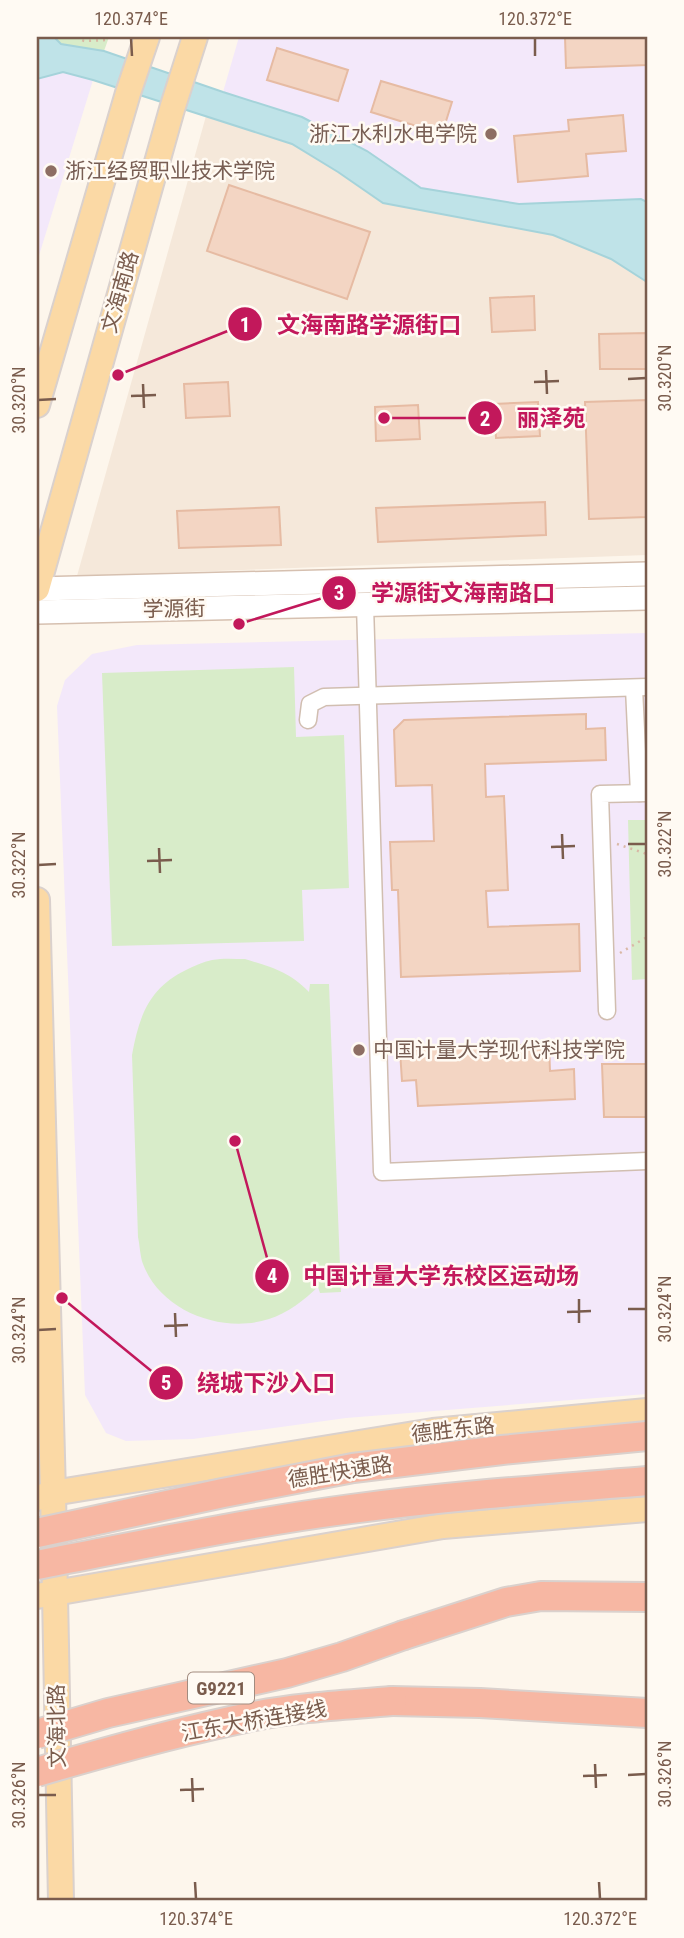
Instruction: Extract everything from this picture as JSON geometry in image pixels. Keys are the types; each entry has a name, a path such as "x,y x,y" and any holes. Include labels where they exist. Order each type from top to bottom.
{"highway":[{"name":"德胜快速路","path":"37,1533 353,1468 647,1436"},
{"name":"德胜快速路","path":"37,1566 233,1527 351,1509 647,1481"},
{"name":"江东大桥连接线","path":"37,1734 108,1713 287,1673 506,1602 541,1596 647,1597"},
{"name":"江东大桥连接线","path":"37,1772 118,1748 255,1716 318,1707 392,1701 480,1703 647,1713"}],"main road":[{"name":"文海南路","path":"37,589 172,109 195,37"},
{"path":"37,405 144,46"},
{"path":"37,589 647,574"},
{"name":"学源街","path":"37,612 647,598"},
{"path":"37,900 45,1595 443,1526 647,1509"},
{"name":"德胜东路","path":"45,1495 433,1431 647,1411"},
{"name":"文海北路","path":"45,1595 61,1901"}],"street":[{"path":"365,605 382,1172 647,1161"},
{"path":"307,720 310,704 324,697 640,687 643,793 600,794 607,1011"}],"path":[{"path":"76,37 84,41 108,40"},
{"path":"601,838 647,854"},
{"path":"605,962 647,937"}],"shaded area":[{"name":"浙江水利水电学院","path":"239,37 647,37 647,202 641,199 519,204 421,188 367,151 302,117 223,92"},
{"name":"浙江经贸职业技术学院","path":"62,72 93,80 37,262 37,79"},
{"path":"206,116 292,144 383,203 553,235 611,259 647,282 647,555 77,576"},
{"name":"中国计量大学现代科技学院","path":"647,633 647,1394 346,1418 193,1439 126,1441 106,1433 85,1395 57,706 65,680 92,654 137,645"}],"green space":[{"path":"37,37 109,37 104,51"},
{"path":"294,667 296,737 344,735 349,888 302,890 304,941 112,946 102,673"},
{"path":"628,820 647,820 647,979 632,980"},
{"path":"245,959 287,975 309,992 310,984 329,984 341,1292 320,1293 318,1287 295,1306 269,1319 232,1323 214,1321 179,1306 164,1295 152,1281 143,1264 138,1237 132,1055 142,1016 163,985 173,977 205,962"}],"water":[{"path":"37,37 54,37 61,44 104,51 302,117 367,151 421,188 519,204 641,199 647,202 647,282 611,259 553,235 383,203 292,144 63,72 37,79"}],"building":[{"path":"565,37 647,37 647,65 566,68"},
{"path":"277,48 348,70 338,101 267,80"},
{"path":"381,81 452,102 442,134 371,112"},
{"path":"623,115 626,151 586,154 588,176 518,182 514,136 569,131 568,120"},
{"path":"229,185 370,232 347,299 207,251"},
{"path":"534,296 535,330 492,332 490,298"},
{"path":"647,333 647,369 600,369 599,334"},
{"path":"228,382 230,416 186,418 184,384"},
{"path":"647,400 647,517 589,519 585,402"},
{"path":"538,402 540,436 496,438 494,404"},
{"path":"418,405 420,439 376,441 375,407"},
{"path":"545,502 546,535 378,542 376,508"},
{"path":"279,507 281,545 179,548 177,511"},
{"path":"586,714 586,729 605,728 606,760 485,764 486,797 504,796 508,890 486,891 488,927 579,924 580,971 401,977 398,890 392,890 390,842 434,841 432,785 396,786 394,730 404,720"},
{"path":"549,1044 550,1071 574,1069 575,1099 418,1106 416,1080 402,1081 400,1051"},
{"path":"602,1064 647,1064 647,1117 604,1117"}],"place":[{"name":"浙江水利水电学院","path":"491,134"},
{"name":"浙江经贸职业技术学院","path":"51,171"},
{"name":"文海南路学源街口","path":"118,375"},
{"name":"丽泽苑","path":"384,418"},
{"name":"学源街文海南路口","path":"239,624"},
{"name":"中国计量大学现代科技学院","path":"359,1050"},
{"name":"中国计量大学东校区运动场","path":"235,1141"},
{"name":"绕城下沙入口","path":"62,1298"}]}
